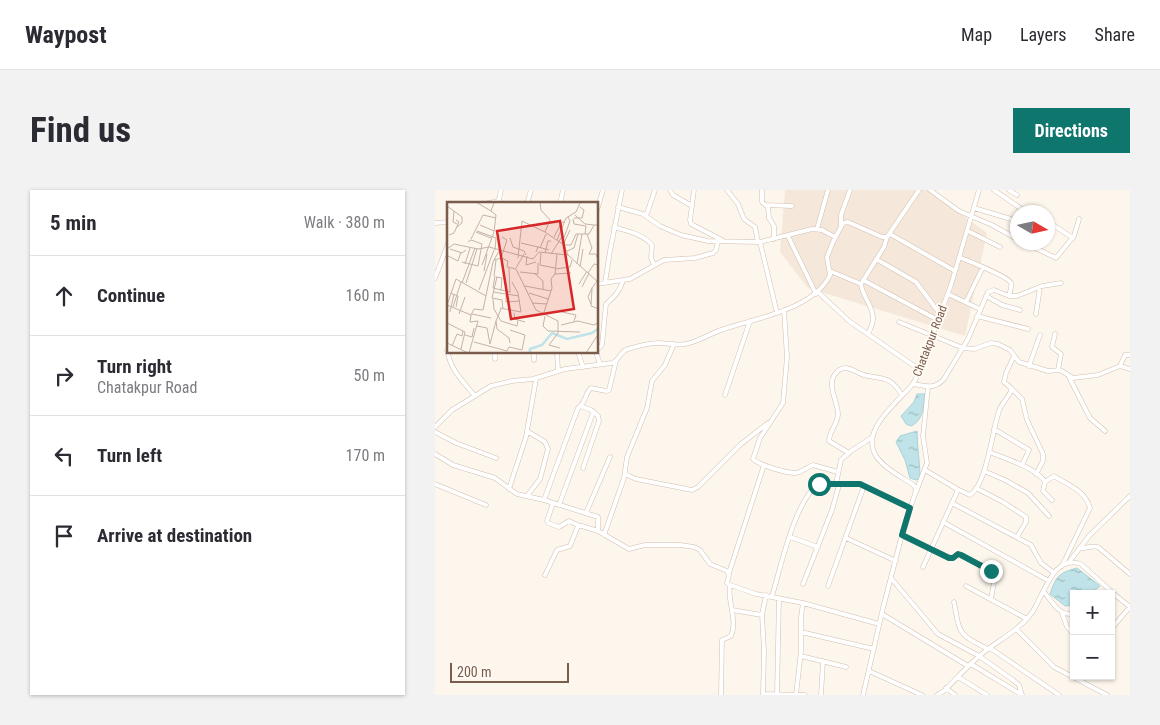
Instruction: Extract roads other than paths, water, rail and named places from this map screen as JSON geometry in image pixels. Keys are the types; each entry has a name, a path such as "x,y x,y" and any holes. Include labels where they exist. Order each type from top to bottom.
{"street":[{"path":"498,202 501,190"},
{"path":"599,203 603,190"},
{"path":"605,283 622,190"},
{"path":"645,216 655,190"},
{"path":"669,190 673,195 692,206"},
{"path":"694,190 690,220 692,226 723,241"},
{"path":"727,190 738,204 744,219 755,227 777,313"},
{"path":"762,190 762,202 767,207 769,218 773,225 773,239"},
{"path":"817,228 828,190"},
{"path":"544,500 580,406 584,404 589,389 609,390 616,361 623,351 648,344 687,343 777,313 817,293 829,278 830,271 827,257 841,225 841,215 850,190"},
{"path":"867,334 873,322 873,314 862,290 862,282 884,247 889,235 919,190"},
{"path":"930,190 959,212 992,225 1010,235"},
{"name":"Chatakpur Road","path":"871,438 873,431 889,409 913,384 920,370 948,294 979,190"},
{"path":"994,190 1016,205"},
{"path":"1009,190 1017,196"},
{"path":"764,205 792,206"},
{"path":"618,207 645,216 660,226 681,235 699,239 759,242 817,228 835,237"},
{"path":"974,208 1010,219"},
{"path":"1038,250 1052,258 1056,258 1073,238 1079,219"},
{"path":"841,225 848,222 882,237 889,235 955,271"},
{"path":"1055,226 1073,238"},
{"path":"614,227 647,240 652,245 651,258 654,265"},
{"path":"967,231 1001,247"},
{"path":"788,236 817,293 849,321 920,370"},
{"path":"599,284 623,280 644,273 664,260 698,257 713,253 716,250 718,241"},
{"path":"435,278 447,246"},
{"path":"959,257 983,267 1011,283 1009,296"},
{"path":"876,259 916,282 940,314"},
{"path":"966,302 983,267"},
{"path":"830,271 862,282 938,320"},
{"path":"599,349 602,345 605,304 616,296 623,280"},
{"path":"913,384 933,387 940,384 963,348 988,292 994,290 1009,296 1017,296 1040,287 1061,282"},
{"path":"1036,314 1040,287"},
{"path":"948,294 980,309"},
{"path":"986,296 1005,306 1020,310"},
{"path":"784,310 787,357 784,398 781,408 760,438 753,459 765,465 793,473 801,472 813,465 838,472"},
{"path":"977,316 1028,329"},
{"path":"725,394 749,321"},
{"path":"899,322 963,348 974,349 991,343 998,344 1009,349 1019,362 1048,371 1062,370 1069,377 1090,418 1105,431"},
{"path":"1055,334 1052,347 1061,354 1058,370"},
{"path":"1029,366 1040,335"},
{"path":"604,535 625,474 627,457 647,408 653,381 665,365 674,344"},
{"path":"448,354 453,369 475,396"},
{"path":"495,354 495,359"},
{"path":"534,354 535,360"},
{"path":"557,354 557,370"},
{"path":"579,354 583,367"},
{"path":"598,354 600,364"},
{"path":"1069,377 1098,375 1119,366 1125,355 1130,355"},
{"path":"1014,356 1006,372 1004,382 1022,399 1027,420 1043,454 1043,460 1036,474"},
{"path":"435,427 452,410 500,383 536,379 557,370 616,361"},
{"path":"1119,366 1130,369"},
{"path":"849,453 829,441 838,416 831,382 835,374 845,368 861,374 883,378 893,382 902,395"},
{"path":"509,489 527,431 536,379"},
{"path":"863,695 902,535 927,463 923,436 928,386"},
{"path":"925,470 970,495 976,488 984,471 999,410 1010,394 1011,388"},
{"path":"580,406 593,411 598,416 599,421 583,468"},
{"path":"559,505 577,461 593,411"},
{"path":"625,474 637,479 692,490 698,487 741,444 772,420"},
{"path":"994,429 1029,450 1021,465"},
{"path":"527,431 545,442 548,449 540,479 527,496"},
{"path":"435,432 456,443 496,458"},
{"path":"871,438 871,444 876,456 885,466 912,484 916,488 915,494"},
{"path":"803,584 818,547 837,484 841,460 871,438"},
{"path":"989,452 1021,465 1045,480 1045,482"},
{"path":"435,454 453,465 495,478 517,494 544,500 598,518 598,531"},
{"path":"586,513 610,457"},
{"path":"721,695 722,640 733,634 729,595 730,585 727,583 765,465"},
{"path":"984,471 1012,483 1028,493 1049,516"},
{"path":"1052,500 1043,491 1045,482 1054,476 1078,490 1090,508 1062,566"},
{"path":"772,596 800,509 815,486 822,483 855,483 910,508"},
{"path":"435,484 486,505"},
{"path":"828,586 864,486"},
{"path":"976,488 1027,517 1017,537"},
{"path":"923,567 957,495 957,489"},
{"path":"1069,563 1089,536 1130,496"},
{"path":"553,503 547,520 548,523 559,527 569,522 598,531 629,550 645,545 694,547 700,550 711,564 729,573"},
{"path":"952,503 1031,545 1041,563 1053,572"},
{"path":"943,522 1049,580"},
{"path":"545,575 557,550 570,546 577,528 580,526"},
{"path":"902,535 951,558 958,554 961,555 991,571 995,577 991,599"},
{"path":"790,538 818,547"},
{"path":"846,538 895,561"},
{"path":"1079,548 1087,549 1093,546 1100,548 1130,574"},
{"path":"940,694 979,656 1027,619 1044,592 1053,572 1062,566 1069,563 1081,564 1107,590"},
{"path":"891,578 938,634 979,656 1019,685 1022,695"},
{"path":"730,585 879,624"},
{"path":"966,586 1027,619"},
{"path":"1044,592 1062,613 1070,630"},
{"path":"766,595 763,614 763,695 805,695"},
{"path":"1115,597 1130,607 1115,624"},
{"path":"777,694 779,598"},
{"path":"954,602 961,632 967,638 989,648 1059,695"},
{"path":"797,695 803,603"},
{"path":"732,610 763,614"},
{"path":"1062,613 1070,615"},
{"path":"882,614 1022,695"},
{"path":"1016,629 1054,668 1107,695"},
{"path":"801,632 874,650"},
{"path":"801,656 847,667"},
{"path":"821,695 823,661"},
{"path":"869,671 922,695"},
{"path":"958,677 987,695"},
{"path":"946,688 955,695"}],"water":[{"path":"917,394 925,394 923,408 921,416 911,426 906,424 901,416 914,402"},
{"path":"917,431 920,478 916,480 910,478 905,460 896,442 900,436"},
{"path":"1077,568 1100,586 1095,590 1070,590 1070,605 1065,606 1050,594 1059,576"}]}
